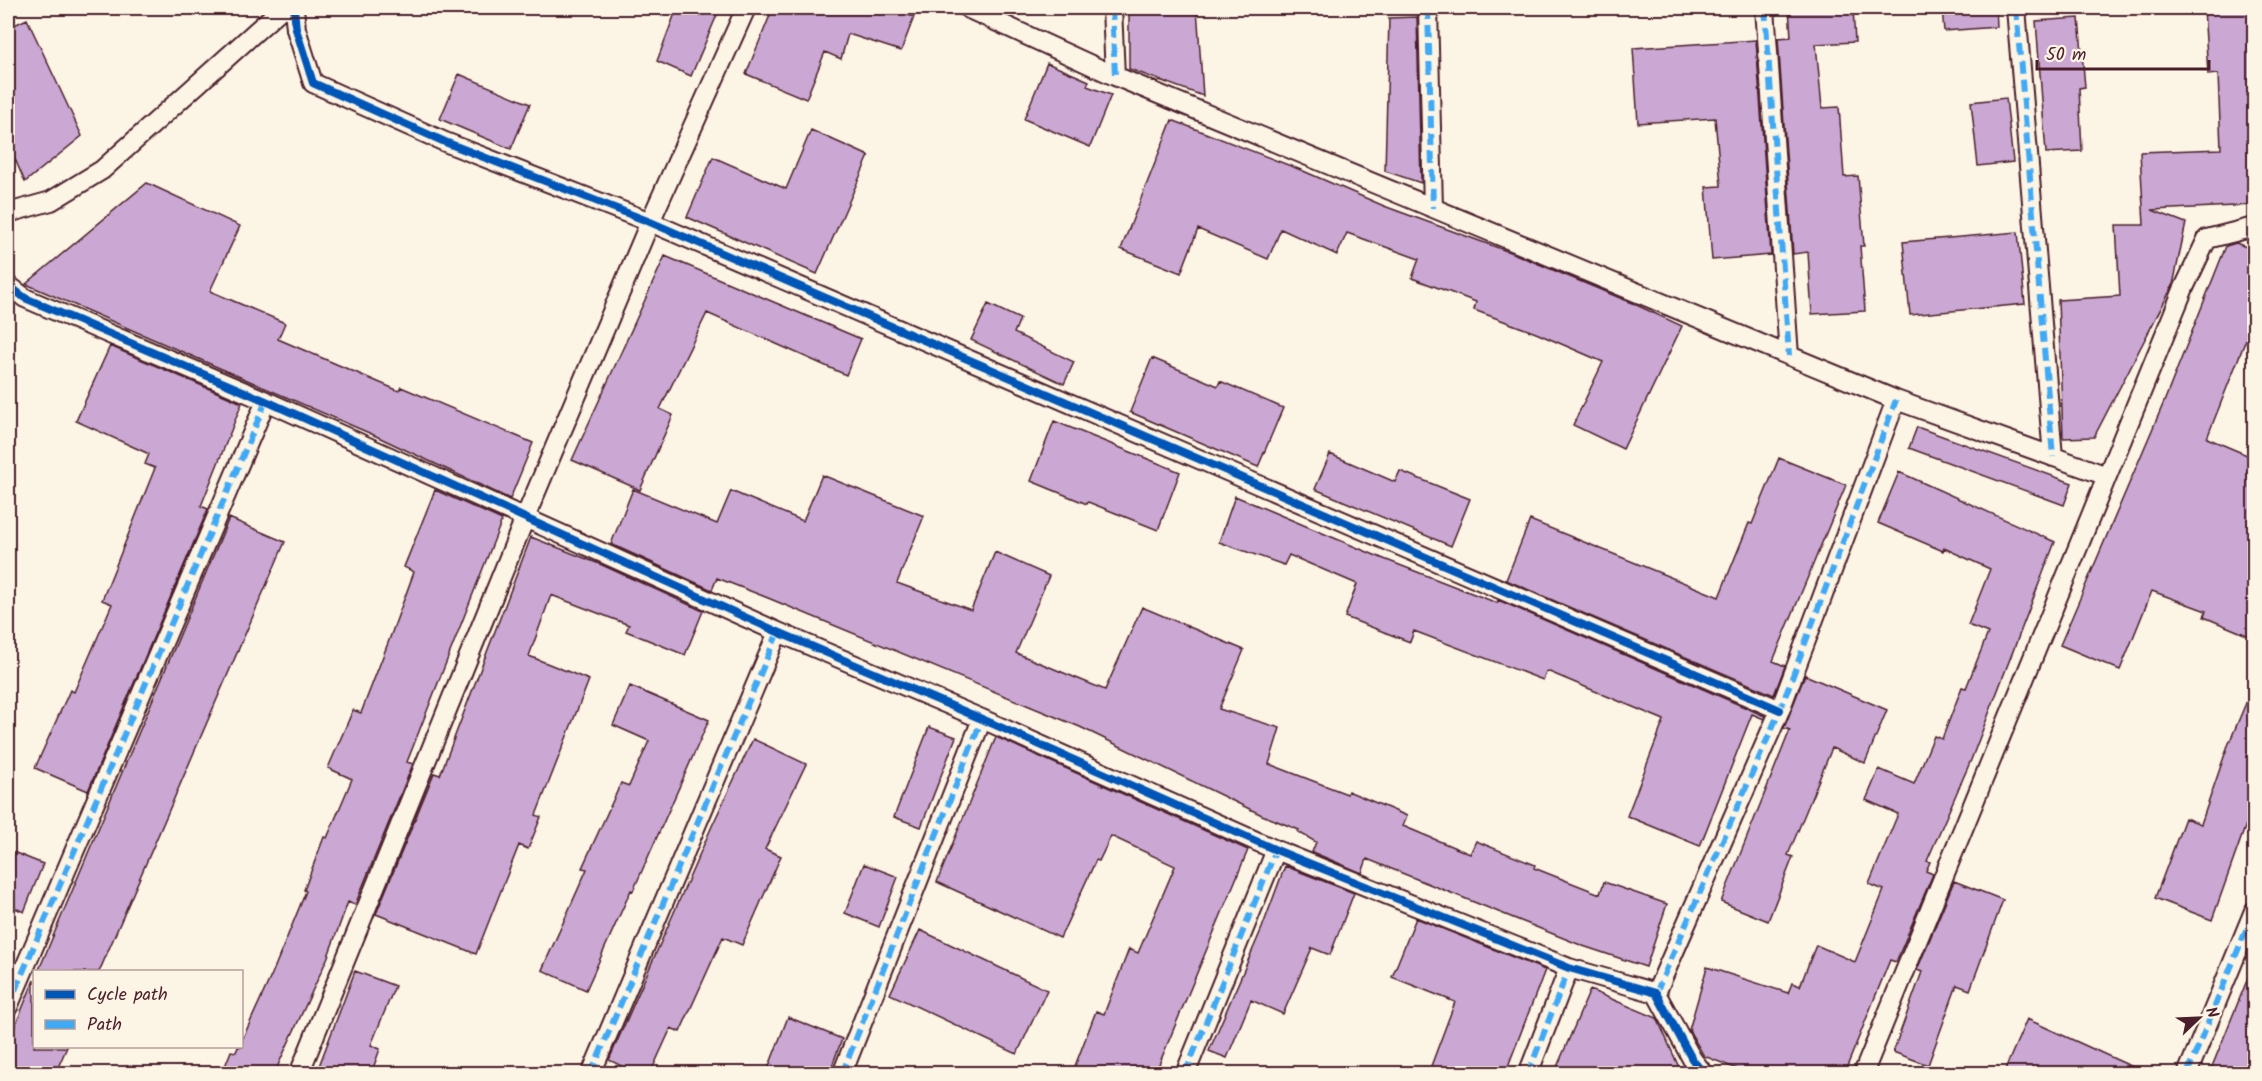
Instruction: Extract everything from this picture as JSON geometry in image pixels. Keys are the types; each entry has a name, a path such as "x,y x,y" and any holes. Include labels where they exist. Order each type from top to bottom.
{"street":[{"path":"8,213 51,201 102,171 282,8"},
{"path":"294,8 296,29 313,82 445,142 650,222 1780,710"},
{"path":"299,1074 525,518 650,222 746,8"},
{"path":"967,8 1115,76 1896,400 2107,476"},
{"path":"1112,8 1115,76"},
{"path":"1428,8 1433,208"},
{"path":"1765,8 1789,356"},
{"path":"2016,8 2053,457"},
{"path":"1863,1074 2183,290 2207,239 2254,227"},
{"path":"8,285 25,298 266,401 778,632 982,719 1276,850 1569,968 1656,993 1692,1059 1704,1074"},
{"path":"1656,993 1780,710 1896,400"},
{"path":"8,1006 266,401"},
{"path":"591,1074 778,632"},
{"path":"842,1074 982,719"},
{"path":"1185,1074 1276,850"},
{"path":"2187,1074 2254,911"},
{"path":"1528,1074 1569,968"}],"building":[{"path":"677,8 720,8 691,76 657,61"},
{"path":"773,8 890,8 914,17 901,51 848,34 841,59 825,52 806,99 746,74"},
{"path":"1129,8 1197,8 1203,96 1129,69"},
{"path":"1789,8 1853,8 1855,42 1816,44 1822,108 1839,107 1844,177 1858,176 1864,246 1860,246 1865,311 1812,314 1808,252 1793,254 1778,38 1791,37"},
{"path":"1942,8 1996,8 1997,27 1944,31"},
{"path":"2204,8 2253,8 2254,205 2152,210 2186,223 2173,285 2094,437 2063,438 2058,300 2120,296 2116,225 2144,225 2140,152 2221,149 2218,74 2208,75"},
{"path":"1417,17 1421,183 1385,171 1389,18"},
{"path":"2079,18 2085,87 2079,88 2082,151 2046,153 2036,21"},
{"path":"27,19 82,136 25,182 8,143 8,28"},
{"path":"1756,40 1771,255 1712,260 1706,187 1721,186 1715,118 1638,123 1633,48"},
{"path":"1047,63 1089,81 1087,86 1111,95 1090,147 1024,119"},
{"path":"459,74 530,104 511,149 440,119"},
{"path":"2006,98 2013,162 1978,166 1971,102"},
{"path":"1172,120 1301,170 1384,206 1515,254 1682,326 1623,449 1573,425 1603,362 1536,333 1474,310 1476,302 1412,278 1419,259 1347,233 1337,255 1281,229 1268,259 1198,229 1181,273 1121,249"},
{"path":"811,130 869,156 817,274 687,217 713,157 786,189"},
{"path":"147,183 240,226 210,291 285,323 278,339 399,391 401,387 533,443 510,499 376,436 26,284"},
{"path":"2018,232 2025,304 1910,315 1903,242"},
{"path":"2236,243 2254,250 2254,319 2207,438 2254,458 2254,638 2204,617 2206,611 2152,591 2120,670 2060,645 2164,402 2226,246"},
{"path":"665,256 861,339 846,375 707,313 660,409 673,415 640,490 572,460"},
{"path":"988,304 1020,319 1014,333 1074,362 1064,384 971,340"},
{"path":"110,346 242,403 201,506 208,509 88,791 35,768 70,690 74,692 112,604 102,600 155,468 145,464 149,454 76,421"},
{"path":"1152,358 1218,386 1220,381 1283,408 1258,467 1130,412"},
{"path":"1054,421 1180,472 1158,530 1031,481"},
{"path":"1917,427 2072,483 2064,505 1909,448"},
{"path":"1330,454 1395,482 1400,471 1470,499 1451,546 1315,489"},
{"path":"1779,458 1846,485 1773,661 1785,666 1774,695 1506,580 1530,520 1719,597"},
{"path":"1899,472 2055,542 1971,760 1927,861 1930,862 1926,871 1933,874 1896,962 1890,960 1844,1074 1750,1074 1704,1056 1689,1030 1707,967 1788,993 1792,983 1800,986 1816,945 1855,962 1884,890 1869,884 1898,814 1866,800 1879,769 1914,784 1934,736 1942,739 1962,687 1966,688 1988,633 1968,625 1990,569 1944,548 1943,551 1878,523"},
{"path":"822,475 924,516 897,583 971,610 995,552 1049,576 1016,653 1105,690 1142,607 1244,650 1219,709 1280,728 1269,764 1347,794 1348,791 1407,816 1403,826 1470,854 1476,841 1535,865 1534,868 1600,894 1604,882 1667,904 1646,967 1583,946 1367,859 1362,873 1312,852 1316,842 1298,832 1299,830 1262,815 1080,727 717,578 712,590 611,544 633,489 717,524 731,491 803,521"},
{"path":"435,490 502,520 407,762 413,764 355,905 348,902 327,959 274,1074 222,1074 231,1051 236,1052 238,1048 243,1048 243,1038 306,891 304,890 324,837 327,838 352,779 328,768 353,710 361,713 388,643 414,572 404,567"},
{"path":"1235,496 1384,559 1497,603 1498,600 1765,716 1764,719 1752,714 1700,846 1627,816 1664,720 1547,671 1543,680 1414,631 1410,642 1345,617 1357,584 1289,555 1284,565 1219,542"},
{"path":"229,518 285,542 100,970 39,970"},
{"path":"531,537 602,565 703,611 685,655 626,631 629,625 551,595 529,656 589,680 536,815 541,817 528,849 519,845 476,954 376,914 434,773 440,775"},
{"path":"1805,675 1887,710 1865,763 1832,748 1788,855 1793,857 1768,921 1721,902 1790,730 1784,728"},
{"path":"2254,684 2254,802 2212,920 2155,898 2185,818 2201,824 2227,748"},
{"path":"630,686 709,720 586,990 542,970 587,869 582,868 621,783 629,786 649,741 613,725"},
{"path":"929,727 956,737 921,827 894,817"},
{"path":"996,737 1248,850 1155,1074 1072,1074 1096,1011 1104,1014 1129,949 1138,953 1175,866 1111,836 1099,861 1096,860 1060,938 937,882"},
{"path":"753,739 806,764 765,849 781,856 742,945 723,937 680,1032 671,1028 650,1074 638,1074 609,1060"},
{"path":"8,850 43,864 24,912 8,905"},
{"path":"864,864 898,877 879,927 845,913"},
{"path":"1285,866 1354,893 1330,955 1312,948 1283,1014 1251,1000 1227,1058 1209,1051 1262,928"},
{"path":"1954,881 2003,900 1970,990 1957,985 1928,1065 1893,1052 1922,972 1917,970"},
{"path":"1416,918 1545,970 1505,1074 1428,1074 1455,1002 1392,977"},
{"path":"920,930 1047,990 1017,1054 890,994"},
{"path":"2254,963 2254,1074 2209,1074"},
{"path":"355,971 395,986 371,1045 380,1049 371,1074 316,1074"},
{"path":"33,982 33,1048 67,1048 55,1074 8,1074 8,1043"},
{"path":"1590,990 1657,1018 1682,1074 1554,1074"},
{"path":"788,1017 842,1039 829,1074 766,1074"},
{"path":"2027,1019 2148,1074 2003,1074"}],"marked path":[{"path":"1112,8 1115,76"},
{"path":"1428,8 1433,208"},
{"path":"1765,8 1789,356"},
{"path":"2016,8 2053,457"},
{"path":"1656,993 1780,710 1896,400"},
{"path":"8,1007 266,401"},
{"path":"591,1074 778,632"},
{"path":"842,1074 982,719"},
{"path":"1185,1074 1276,850"},
{"path":"2187,1074 2254,911"},
{"path":"1528,1074 1569,968"}],"cycle path":[{"path":"294,8 296,29 313,83 445,142 650,222 1780,710"},
{"path":"8,285 25,298 266,401 778,632 982,719 1276,850 1569,968 1656,993 1692,1059 1704,1074"}]}
